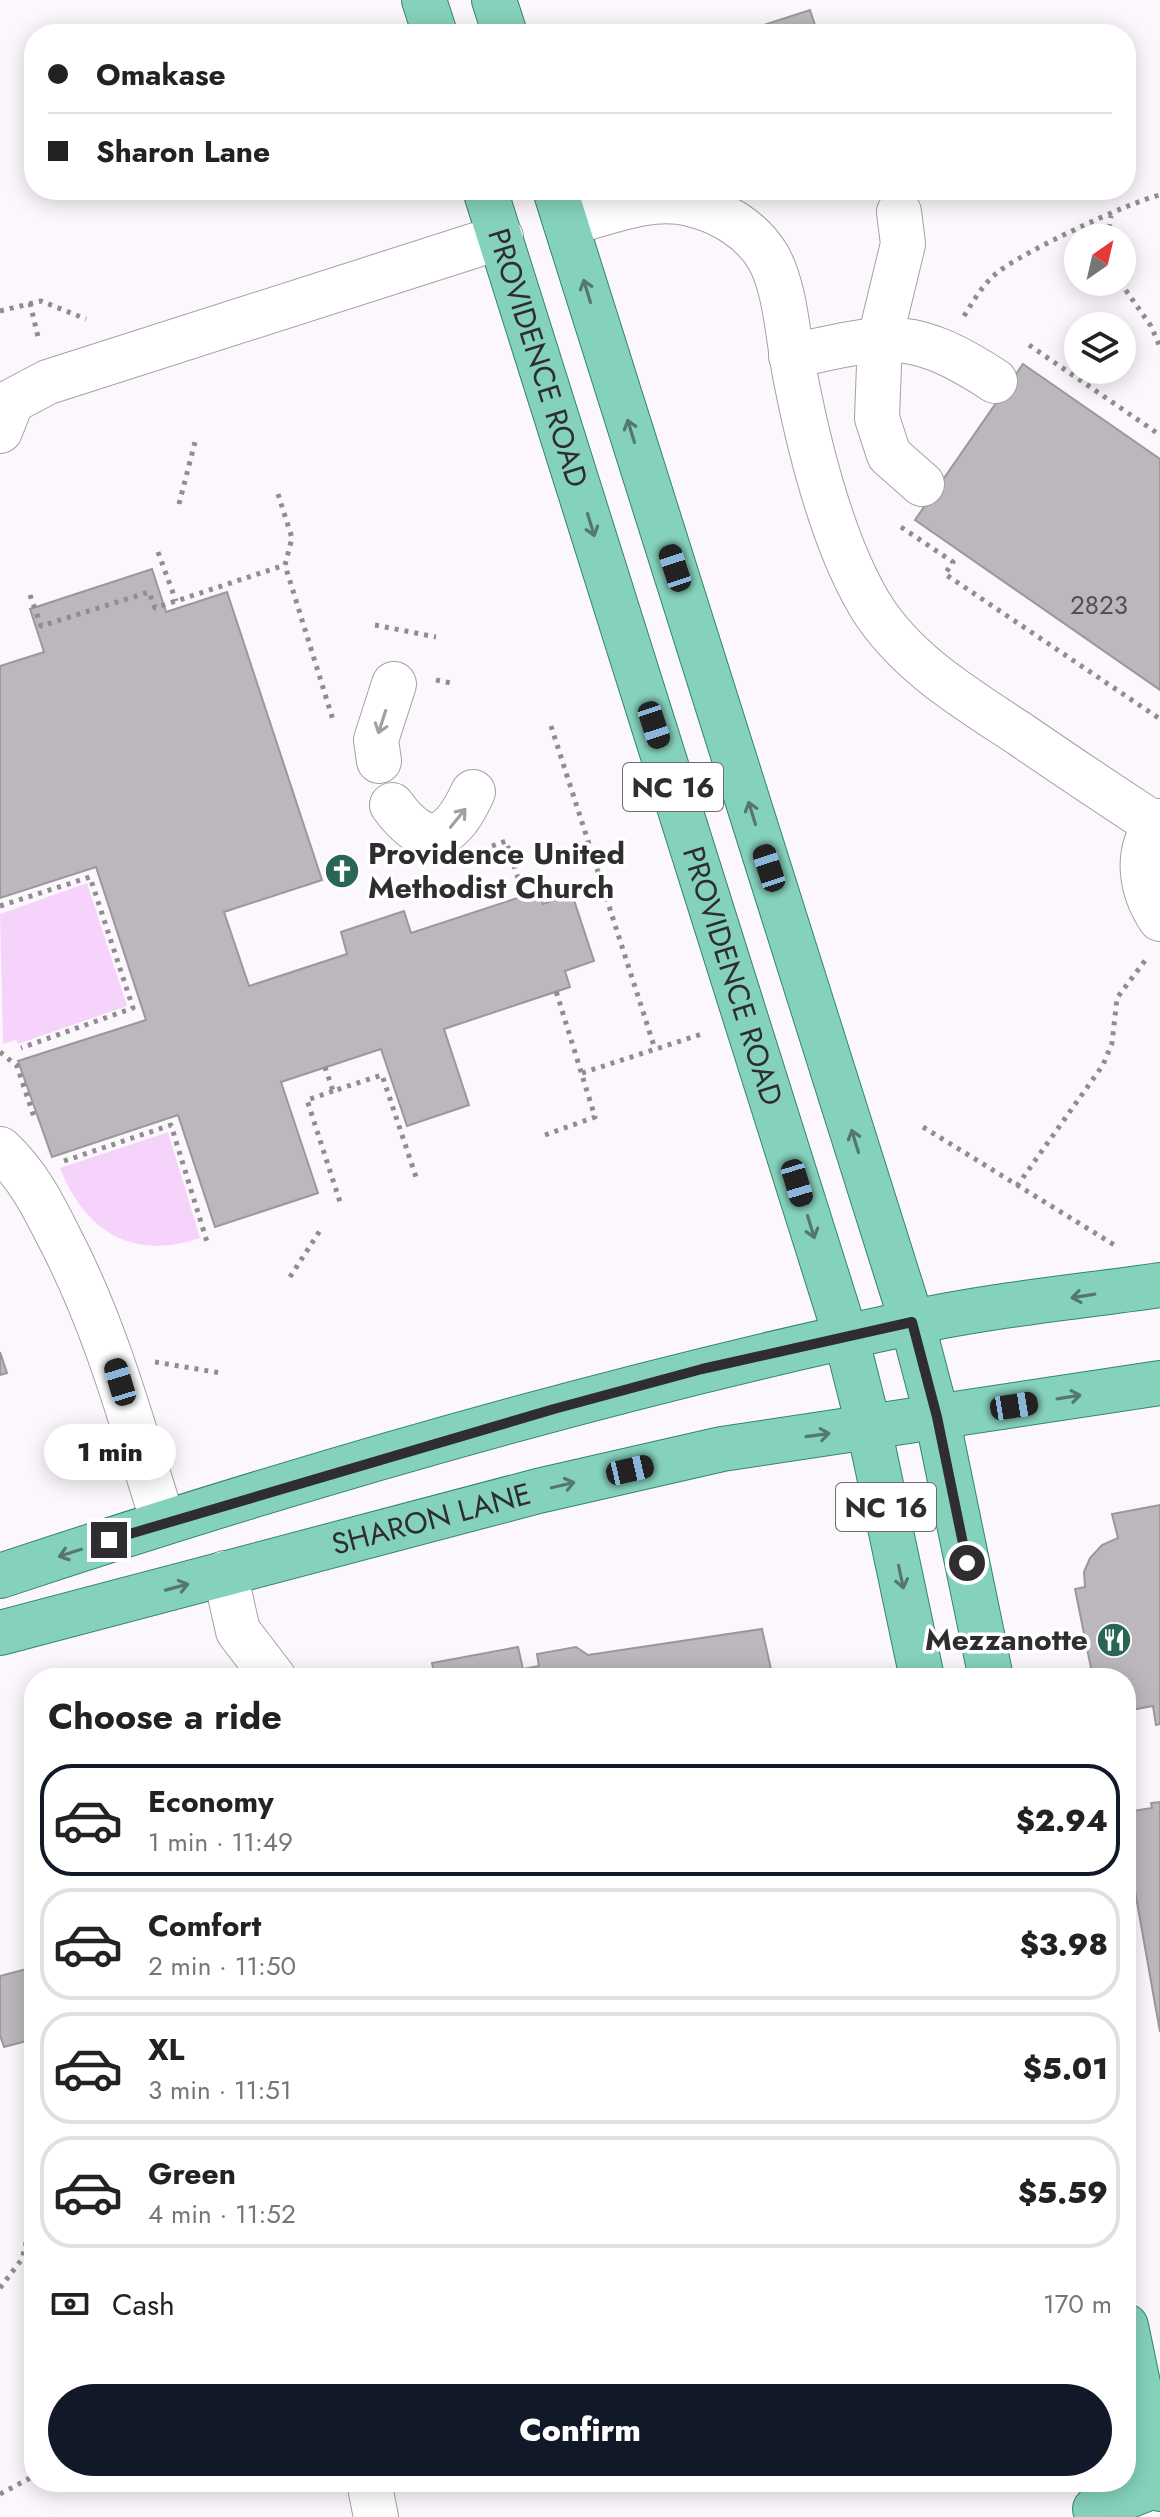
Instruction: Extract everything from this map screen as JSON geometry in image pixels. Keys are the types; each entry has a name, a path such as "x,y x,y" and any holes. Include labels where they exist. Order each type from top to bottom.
{"main road":[{"path":"424,0 432,24"},
{"path":"494,0 502,24"},
{"name":"PROVIDENCE ROAD","path":"488,200 846,1337 869,1428 920,1668"},
{"path":"501,237 561,207"},
{"name":"NC 16","path":"561,207 912,1322 937,1417 989,1668"},
{"path":"0,1576 163,1522 628,1389 912,1322 1160,1285"},
{"name":"SHARON LANE","path":"0,1633 538,1491 707,1453 1160,1383"},
{"path":"1089,2506 1160,2486 1136,2373"}],"lane":[{"path":"561,207 688,203 719,213 744,229 768,257 779,283 804,424 828,504 870,604 904,648 944,683 1158,823 1145,848 1142,873 1154,938"},
{"path":"899,212 902,255 880,339 877,418 882,439 898,466 922,484"},
{"path":"0,431 12,401 48,382 501,237"},
{"path":"791,356 880,339 915,340 943,350 995,381"},
{"path":"379,761 376,740 394,684"},
{"path":"392,805 407,826 423,834 441,834 461,820 473,792"},
{"path":"0,1149 20,1167 40,1199 90,1300 111,1354 163,1522"},
{"path":"225,1573 238,1631 266,1668"},
{"path":"371,2492 376,2517"}],"path":[{"path":"957,327 979,292 1001,270 1111,215 1160,195"},
{"path":"1110,224 1111,215"},
{"path":"1130,296 1151,326 1160,347"},
{"path":"0,311 41,301 86,319"},
{"path":"30,303 40,348"},
{"path":"1029,345 1160,435"},
{"path":"179,504 196,438"},
{"path":"278,494 292,538"},
{"path":"901,527 953,562 945,574 1160,719"},
{"path":"158,552 176,601"},
{"path":"30,595 41,626 149,592 155,608 285,565"},
{"path":"375,625 436,637"},
{"path":"551,726 655,1049"},
{"path":"0,906 90,877 133,1008 21,1048"},
{"path":"1017,1186 1103,1065 1112,1043 1117,998 1154,938"},
{"path":"545,1135 595,1117 556,991"},
{"path":"582,1073 720,1028"},
{"path":"0,1052 17,1066 36,1123"},
{"path":"325,1067 333,1091"},
{"path":"340,1202 307,1100 333,1091 382,1075 416,1177"},
{"path":"51,1166 171,1125 208,1245"},
{"path":"923,1127 1116,1246"},
{"path":"290,1277 321,1229"},
{"path":"111,1354 221,1373"},
{"path":"0,2288 22,2259 24,2251"},
{"path":"0,2494 24,2481"}],"shaded area":[{"path":"87,883 127,1006 18,1044 16,1040 3,1044 0,914"},
{"path":"168,1132 200,1238 153,1246 114,1236 83,1209 60,1168"}],"building":[{"path":"810,10 815,24 767,24"},
{"path":"1023,364 1160,459 1160,690 915,520"},
{"path":"152,569 166,612 227,592 322,880 224,912 249,986 347,954 341,932 404,911 411,933 539,891 543,904 572,894 594,961 565,971 570,987 444,1029 469,1105 407,1126 381,1049 281,1082 318,1193 215,1227 178,1115 52,1157 18,1061 146,1020 96,867 0,898 0,666 44,652 30,609"},
{"path":"0,1352 7,1373 0,1375"},
{"path":"1160,1505 1160,1724 1156,1725 1153,1706 1136,1709 1136,1668 1091,1668 1075,1589 1085,1587 1084,1572 1090,1558 1102,1545 1118,1538 1112,1514"},
{"path":"762,1629 771,1668 528,1668 539,1666 537,1654 576,1647 588,1655"},
{"path":"518,1647 523,1668 433,1668 432,1663"},
{"path":"1160,1802 1160,2032 1136,1896 1136,1810 1152,1808 1151,1803"},
{"path":"24,1970 24,2042 4,2047 0,2035 0,1976"}],"place":[{"name":"Providence United Methodist Church","path":"342,871"},
{"name":"Mezzanotte","path":"1114,1640"}],"route":[{"path":"109,1540 554,1409 702,1369 912,1322 937,1417 967,1563"}]}
